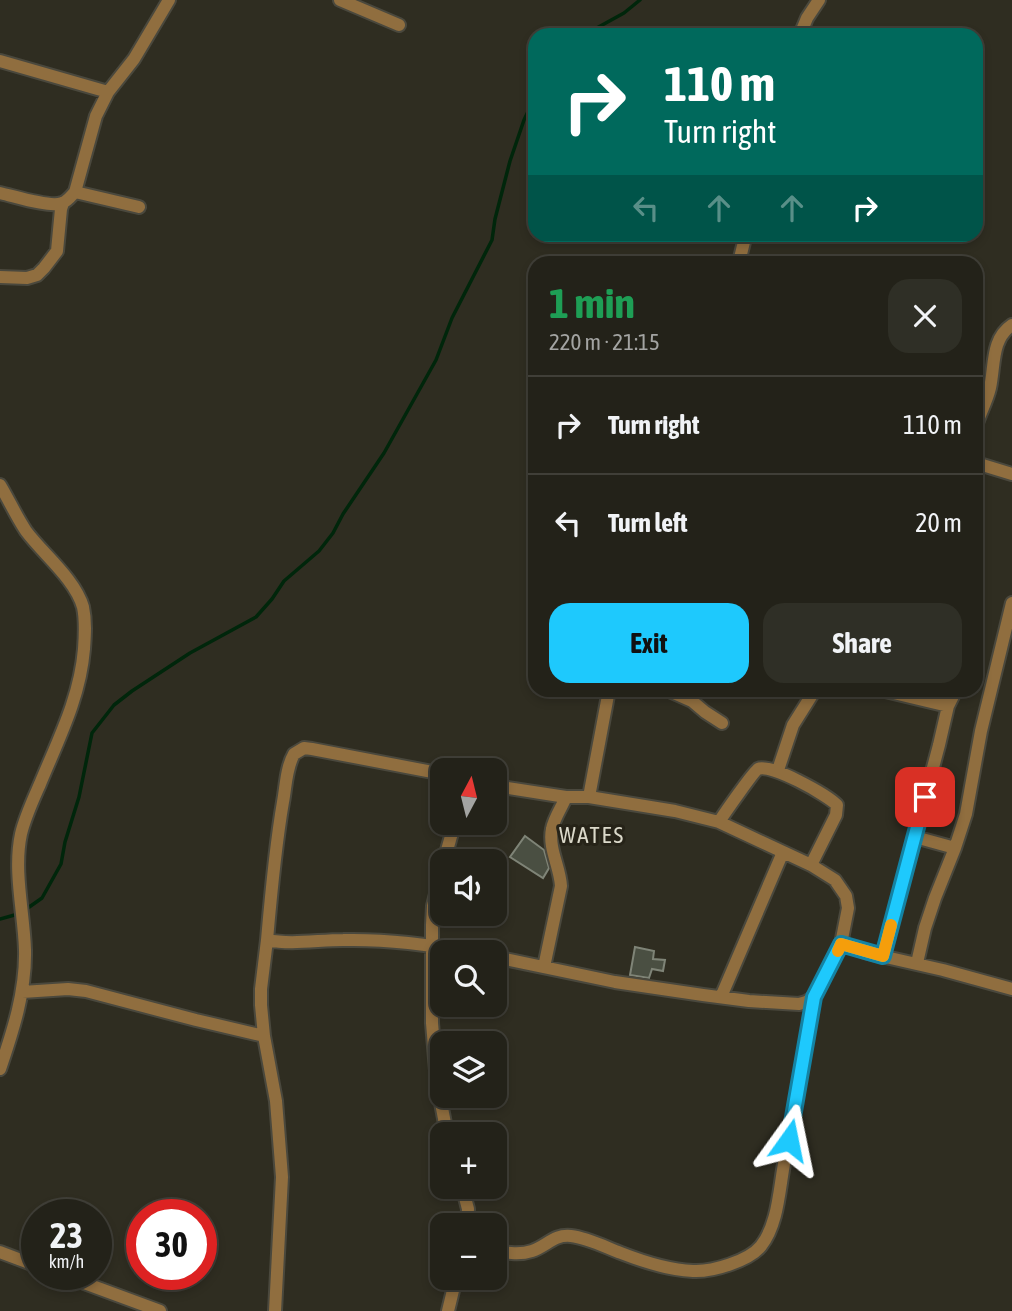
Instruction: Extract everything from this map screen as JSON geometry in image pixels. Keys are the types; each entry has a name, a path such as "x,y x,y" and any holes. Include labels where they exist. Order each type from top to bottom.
{"street":[{"path":"0,193 54,205 70,198 75,192 96,116 108,92 134,59 169,0"},
{"path":"340,0 400,25"},
{"path":"803,28 819,0"},
{"path":"0,61 108,92"},
{"path":"75,192 138,207"},
{"path":"0,276 27,278 37,275 44,268 57,251 63,203"},
{"path":"983,405 990,390 997,341 1012,325"},
{"path":"983,465 1012,474"},
{"path":"0,485 26,530 72,586 82,606 85,620 79,685 21,835 19,866 25,954 22,992 10,1042 0,1069"},
{"path":"917,963 928,918 966,814 981,731 1012,603"},
{"path":"589,797 609,697"},
{"path":"695,697 705,712 722,723"},
{"path":"778,770 793,725 811,697"},
{"path":"910,697 948,706"},
{"path":"883,956 952,697"},
{"path":"275,1311 282,1177 276,1101 264,1036 261,989 272,881 288,769 294,754 304,748 430,772"},
{"path":"719,822 755,771 768,767 778,770 837,805 836,815 811,865"},
{"path":"507,1252 530,1251 558,1236 568,1236 666,1267 694,1271 713,1269 745,1258 759,1248 769,1234 776,1207 814,997 841,944 849,908 846,896 835,880 811,865 719,822 675,811 589,797 566,797 508,788"},
{"path":"544,967 561,886 551,845 551,831 566,797"},
{"path":"915,837 955,848"},
{"path":"721,998 783,852"},
{"path":"267,940 345,940 430,945"},
{"path":"841,944 1012,989"},
{"path":"507,959 615,982 721,998 799,1004 814,997"},
{"path":"22,992 68,989 86,991 264,1036"},
{"path":"432,1017 445,1122"},
{"path":"0,1252 21,1260"},
{"path":"103,1290 160,1311"},
{"path":"448,1311 453,1290"}],"building":[{"path":"525,836 544,850 549,868 543,878 510,857"},
{"path":"635,947 654,951 653,959 665,960 663,971 652,969 649,978 630,975"}],"waterway":[{"path":"597,28 624,13 640,0"},
{"path":"25,910 42,898 61,864 92,733 114,705 132,691 190,653 256,617 284,581 319,551 384,453 436,360 452,318 492,240 510,161 528,112"},
{"path":"0,919 18,914"}],"slow traffic":[{"path":"838,951 841,944 883,956 891,925"}],"district":[{"name":"WATES","path":"592,835"}],"route":[{"path":"789,1140 814,997 841,944 883,956 925,797"}]}
